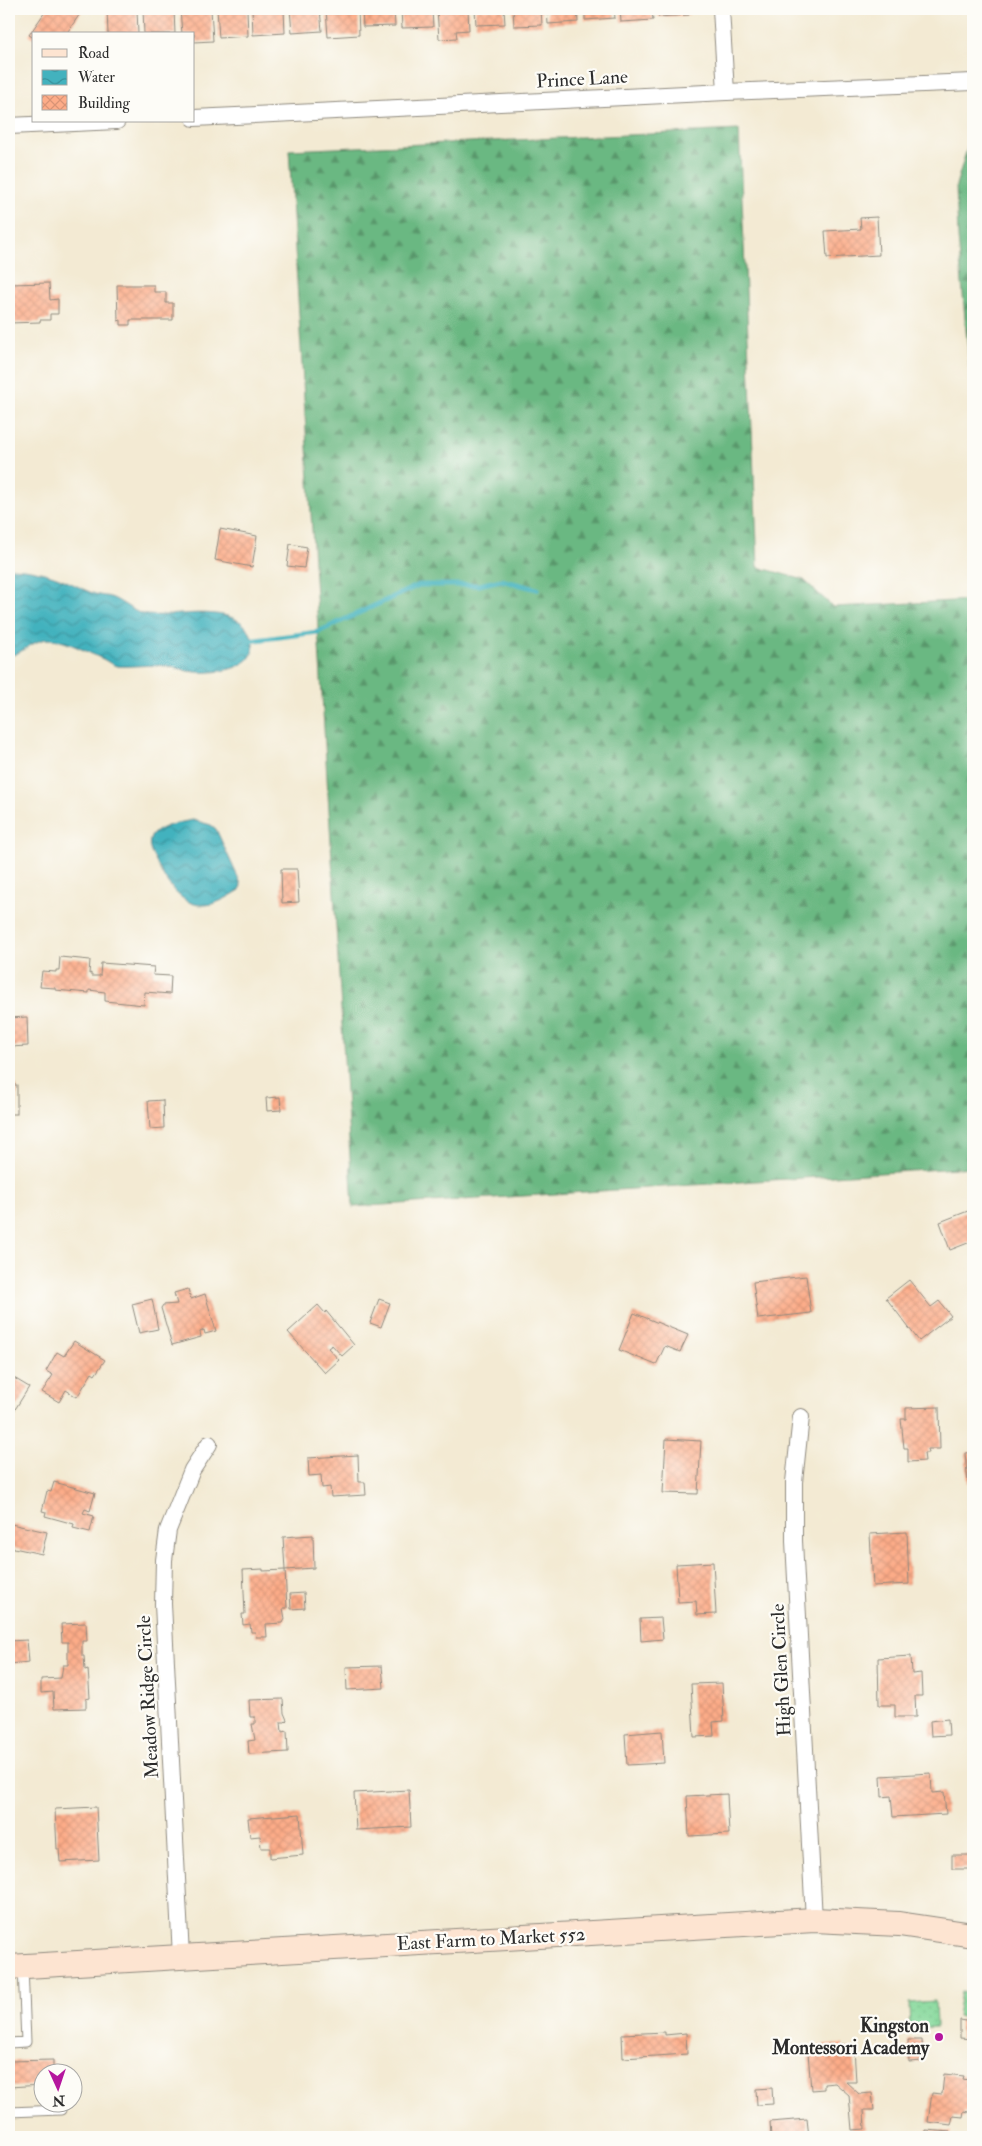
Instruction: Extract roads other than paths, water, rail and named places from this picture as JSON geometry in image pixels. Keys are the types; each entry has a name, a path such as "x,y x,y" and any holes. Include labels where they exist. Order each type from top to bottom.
{"main road":[{"name":"East Farm to Market 552","path":"16,1966 814,1920 899,1924 973,1935"}],"street":[{"path":"721,9 726,92"},
{"name":"Prince Lane","path":"195,118 973,82"},
{"path":"9,126 95,122"},
{"name":"High Glen Circle","path":"801,1417 794,1482 794,1541 814,1920"},
{"name":"Meadow Ridge Circle","path":"181,1957 163,1604 164,1560 168,1530 192,1470 210,1444"}],"lane":[{"path":"9,2043 26,2042 16,1966"},
{"path":"9,2112 32,2111"}],"water":[{"path":"9,568 51,575 90,592 115,599 142,614 205,613 234,618 245,626 252,637 254,648 250,657 243,664 221,671 209,672 188,671 160,665 117,666 71,644 50,639 34,643 20,652 9,656"},
{"path":"193,820 211,825 216,829 241,884 240,890 206,905 193,904 175,891 165,879 149,845 151,837 159,830 170,825"}],"waterway":[{"path":"248,641 318,632 419,585 479,585 501,580 537,589"}],"place":[{"name":"Kingston Montessori Academy","path":"939,2037"}]}
